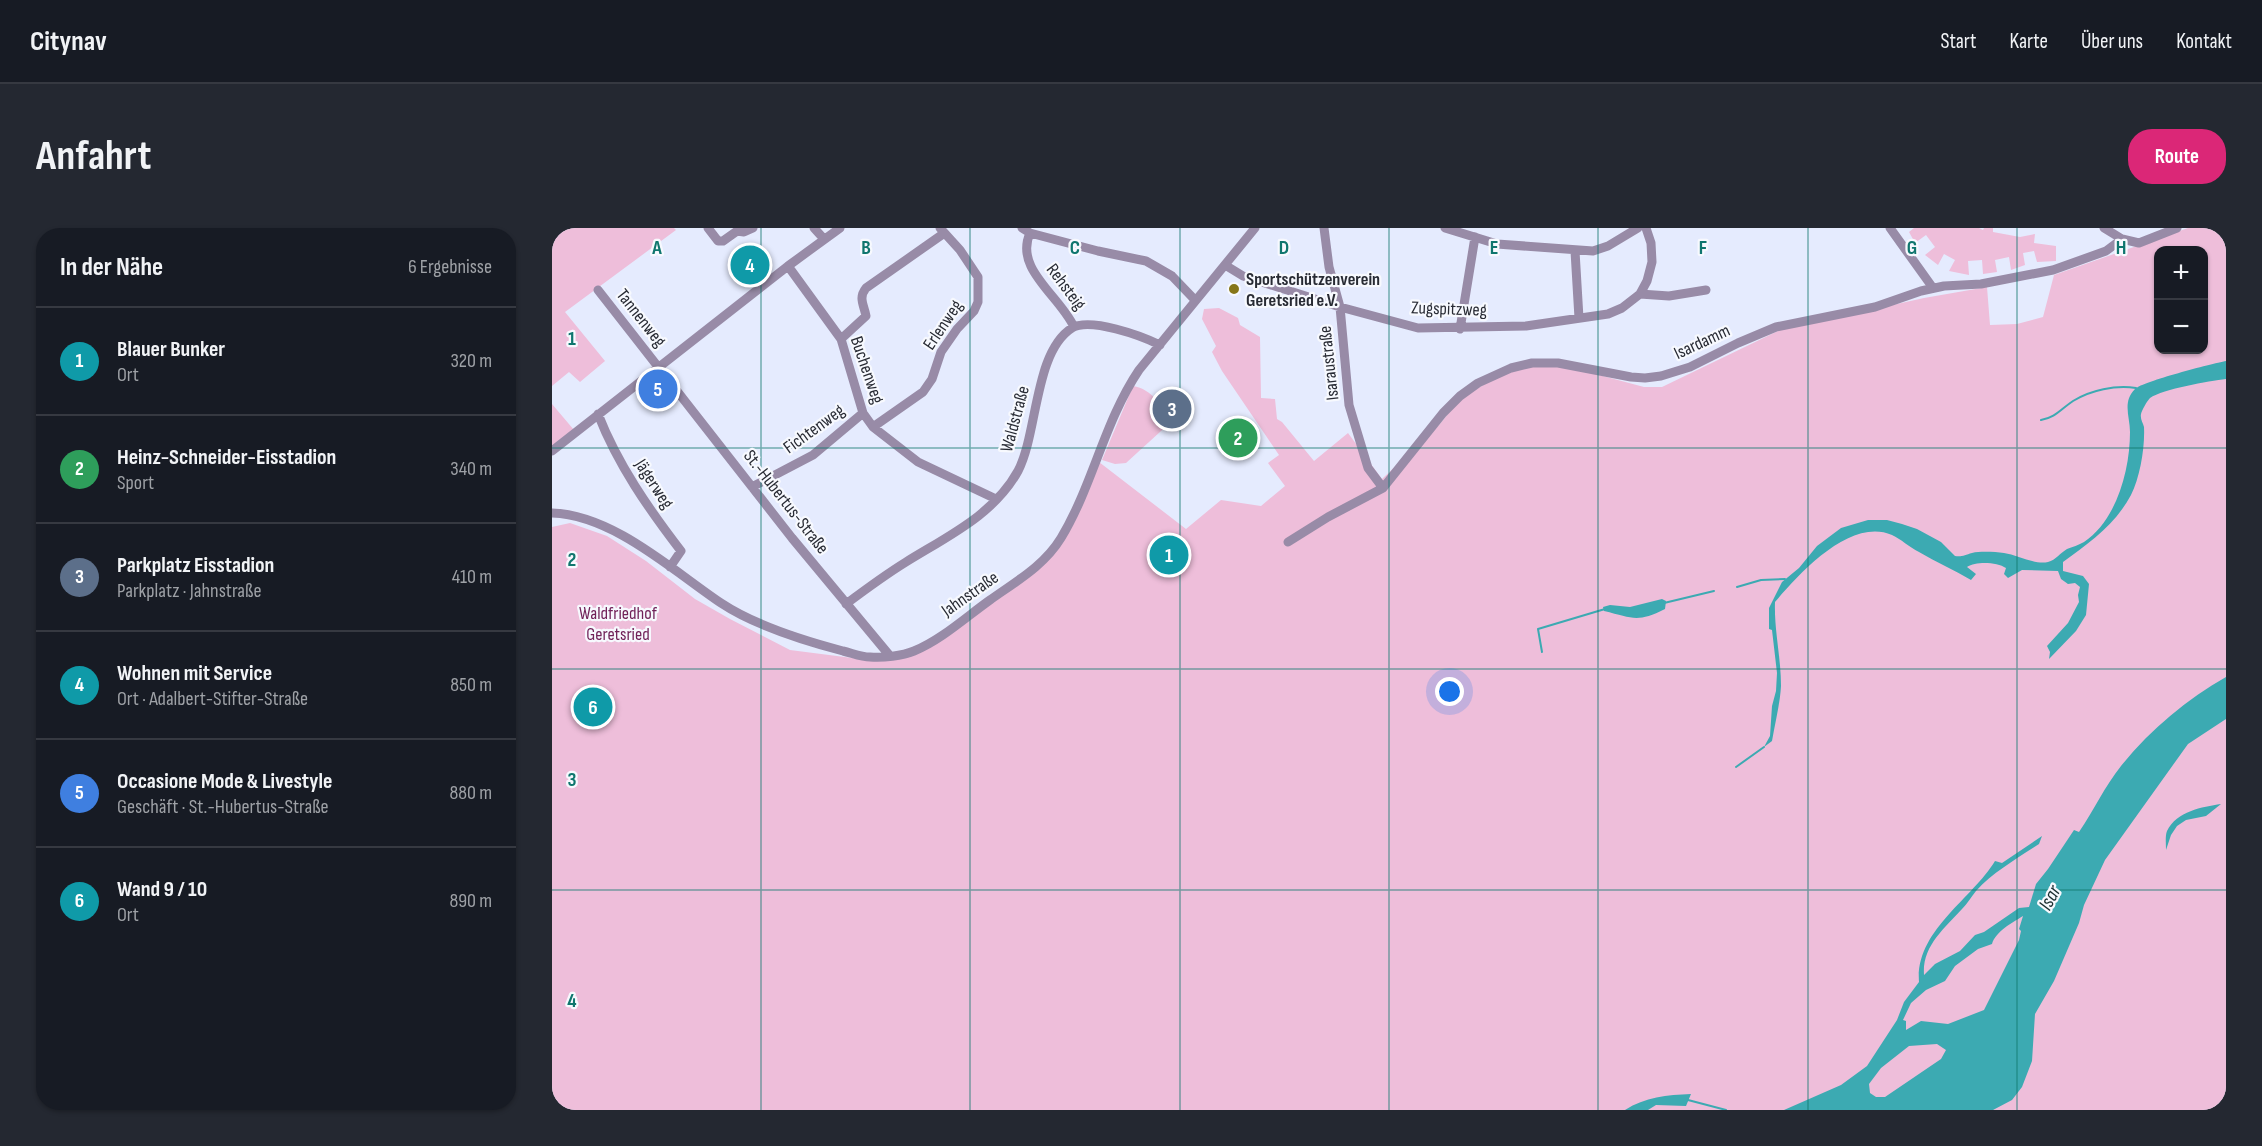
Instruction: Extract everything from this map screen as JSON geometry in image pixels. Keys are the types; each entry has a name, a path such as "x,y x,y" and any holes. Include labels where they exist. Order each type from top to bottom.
{"street":[{"path":"708,228 718,241 723,241 737,231 749,231 753,228"},
{"path":"814,228 824,239"},
{"path":"552,451 840,228"},
{"name":"Jahnstraße","path":"552,513 571,513 610,527 733,610 804,641 869,657 914,651 933,640 1042,562 1071,520 1098,459 1114,411 1138,370 1255,228"},
{"name":"Isaraustraße","path":"1324,228 1329,267 1340,307 1349,405 1368,468 1383,488"},
{"path":"1445,228 1497,244 1575,251 1593,251 1608,246 1638,228"},
{"path":"1646,228 1651,243 1652,262 1647,281 1640,294 1669,296 1706,290"},
{"path":"1890,228 1933,288"},
{"path":"2103,228 2122,239 2139,243 2177,228"},
{"path":"841,339 866,316 861,302 866,288 941,231"},
{"name":"Erlenweg","path":"873,427 923,393 932,379 941,352 957,329 974,311 978,302 978,277 960,250 941,231"},
{"path":"1026,231 1098,251 1146,261 1172,276 1195,300"},
{"name":"Rehsteig","path":"1026,231 1026,257 1030,267 1066,310 1074,327"},
{"path":"1460,329 1475,237"},
{"name":"Isardamm","path":"1288,542 1328,517 1383,488 1443,413 1461,396 1478,383 1511,368 1532,363 1558,363 1631,377 1660,376 1690,367 1776,327 1875,307 1933,288 1981,284 2053,270 2106,252 2122,239"},
{"path":"1575,251 1579,318"},
{"name":"Zugspitzweg","path":"1225,265 1239,275 1340,307 1418,328 1526,326 1608,314 1622,308 1640,294"},
{"name":"Buchenweg","path":"788,266 841,339 863,413 873,427 918,462 996,499"},
{"name":"Tannenweg","path":"598,290 659,367"},
{"path":"1074,327 1102,327 1126,331 1160,345"},
{"name":"Waldstraße","path":"846,604 887,573 980,515 996,499 1017,472 1026,453 1038,394 1052,354 1060,338 1074,327"},
{"name":"St.-Hubertus-Straße","path":"659,367 752,487 890,656"},
{"name":"Fichtenweg","path":"752,487 813,455 863,413"},
{"name":"Jägerweg","path":"598,414 609,444 640,497 681,551 670,567"}],"green space":[{"path":"552,228 674,228 676,230 565,312 605,361 580,382 569,372 552,386"},
{"path":"1914,228 1979,228 1983,230 1993,228 1993,232 2020,237 2035,234 2034,243 2056,246 2056,261 2037,262 2034,251 2023,253 2025,265 2011,270 2009,257 1995,260 1997,272 1983,274 1982,260 1968,261 1969,275 1949,271 1955,260 1944,254 1938,265 1925,255 1935,247 1926,235 1915,243 1909,232"},
{"name":"Waldfriedhof Geretsried","path":"2188,228 2226,228 2226,1110 552,1110 552,527 570,523 607,536 646,561 695,599 790,650 868,660 914,653 1044,564 1099,462 1186,529 1221,500 1261,506 1285,486 1268,463 1279,455 1222,371 1212,352 1216,346 1202,319 1204,309 1219,308 1238,318 1240,325 1260,337 1261,398 1275,399 1277,419 1314,461 1348,433 1382,479 1439,425 1461,398 1511,369 1558,364 1644,387 1662,387 1780,330 1924,298 1987,287 1990,325 2017,324 2043,317 2054,275"},
{"path":"1133,386 1151,394 1172,421 1126,463 1115,464 1102,460"},
{"path":"552,404 574,430 552,448"}],"water":[{"path":"2226,361 2226,379 2165,392 2150,398 2146,403 2141,416 2144,427 2143,453 2131,495 2125,506 2109,524 2063,562 2063,571 2083,576 2089,584 2086,615 2076,631 2049,659 2050,652 2047,646 2068,623 2079,602 2080,587 2075,583 2068,584 2061,579 2058,571 2022,570 2008,578 2004,574 2006,568 1997,564 1981,563 1967,567 1976,574 1971,580 1892,535 1876,532 1859,534 1827,551 1811,564 1775,602 1781,686 1772,741 1764,747 1770,736 1777,673 1772,630 1769,629 1769,608 1782,582 1799,568 1817,546 1841,528 1868,520 1887,520 1917,529 1941,542 1955,556 1992,552 2043,563 2051,561 2067,549 2084,542 2105,521 2113,507 2127,462 2130,432 2128,404 2135,389 2164,377"},
{"path":"1662,599 1666,601 1665,609 1641,618 1604,611 1603,607 1610,605 1630,607"},
{"name":"Isar","path":"2226,677 2226,719 2188,744 2105,860 2084,905 2079,923 2054,981 2035,1014 2032,1061 2022,1087 2012,1100 1993,1110 1784,1110 1841,1085 1867,1066 1897,1020 1904,1002 1919,982 1920,964 1935,931 1995,861 2002,863 2042,836 2039,844 1983,884 1942,931 1930,947 1924,965 1924,975 1935,964 1960,951 1975,935 1984,932 2019,908 2029,907 2036,884 2074,830 2079,832 2121,766 2157,728 2183,705","holes":["2023,916 2019,929 2021,931 2019,940 1984,1010 1948,1024 1921,1021 1906,1030 1906,1021 1903,1020 1911,1003 1926,990 1945,981 1955,966 1978,949 1992,944 2001,931","1937,1044 1946,1050 1941,1059 1885,1097 1876,1097 1870,1093 1869,1084 1881,1068 1909,1046"]},
{"path":"2221,804 2206,816 2186,820 2177,826 2166,850 2167,831 2171,824 2183,814"},
{"path":"1691,1094 1686,1106 1656,1105 1648,1110 1625,1110 1640,1102 1656,1098"}],"waterway":[{"path":"2041,420 2054,415 2080,397 2095,391 2120,387 2136,388"},
{"path":"1737,587 1761,580 1785,579"},
{"path":"1664,603 1714,591"},
{"path":"1542,652 1538,629 1605,609"},
{"path":"1736,767 1764,747"},
{"path":"1688,1100 1726,1110"}],"place":[{"name":"Wohnen mit Service","path":"750,265"},
{"name":"Sportschützenverein Geretsried e.V.","path":"1234,289"},
{"name":"Occasione Mode & Livestyle","path":"658,389"},
{"name":"Parkplatz Eisstadion","path":"1172,409"},
{"name":"Heinz-Schneider-Eisstadion","path":"1238,438"},
{"name":"Blauer Bunker","path":"1169,555"},
{"name":"Wand 9 / 10","path":"593,707"}]}
